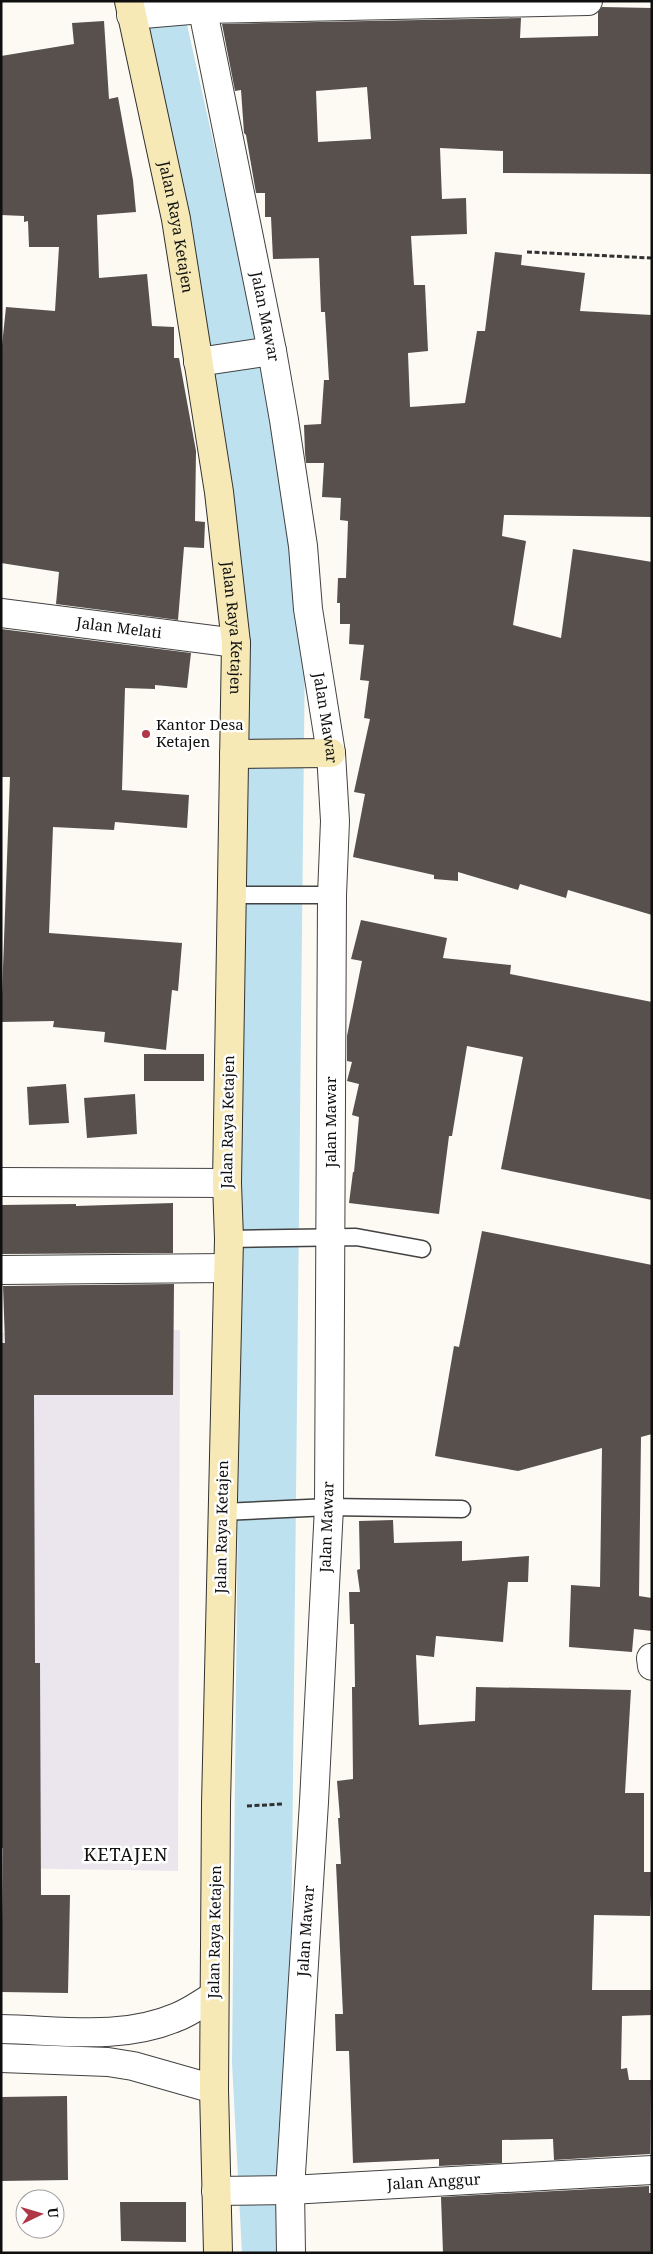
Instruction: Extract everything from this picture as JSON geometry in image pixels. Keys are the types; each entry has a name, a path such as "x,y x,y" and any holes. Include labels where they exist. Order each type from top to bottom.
{"street":[{"path":"137,10 196,7 588,1"},
{"name":"Jalan Mawar","path":"196,7 269,351 303,546 308,608 335,821 326,895 327,1237 324,1507 314,1802 283,2189 291,2253"},
{"name":"Jalan Raya Ketajen","path":"137,10 176,219 208,361 219,492 236,643 243,754 244,895 227,1183 229,1239 222,1512 214,1996 214,2088 222,2190 218,2253"},
{"path":"208,361 269,351"},
{"name":"Jalan Melati","path":"1,613 236,643"},
{"path":"243,754 325,753"},
{"path":"1,1182 227,1183"},
{"path":"1,1270 228,1268"},
{"path":"651,1658 652,1666"},
{"path":"1,2029 108,2034 179,2017 214,1996"},
{"path":"108,2034 108,2062"},
{"path":"1,2058 108,2062 133,2066 214,2088"},
{"name":"Jalan Anggur","path":"222,2190 283,2189 652,2170"}],"lane":[{"path":"244,895 326,895"},
{"path":"229,1239 356,1237 422,1249"},
{"path":"222,1512 324,1507 462,1508"}],"path":[{"path":"527,252 652,258"},
{"path":"243,1806 290,1804"}],"shaded area":[{"path":"180,1330 178,1871 1,1868 1,1333"}],"building":[{"path":"602,7 652,8 652,174 503,173 503,151 440,148 442,199 466,198 467,234 411,236 414,285 425,285 428,351 408,353 410,407 465,403 477,331 485,331 495,252 522,255 521,265 585,273 580,311 652,315 652,517 504,515 502,536 526,541 513,625 561,638 573,549 652,562 652,915 568,890 566,898 520,884 518,890 458,872 458,881 434,879 434,875 353,857 365,794 354,792 370,719 364,718 369,681 360,680 364,645 349,644 350,624 340,624 340,603 337,603 338,578 346,578 348,521 340,520 341,498 322,497 324,463 306,463 304,425 321,424 324,380 329,380 325,312 321,312 319,258 273,259 271,217 265,217 265,193 256,193 246,135 244,133 241,90 235,91 222,24 521,18 520,38 598,36 598,12","holes":["367,87 371,139 318,142 316,91"]},
{"path":"104,21 109,99 118,97 133,180 136,212 97,215 99,278 147,274 152,326 174,327 174,358 179,358 196,451 195,521 205,522 204,548 184,547 178,620 56,604 59,572 1,563 1,355 6,307 55,311 59,247 29,247 28,221 24,222 24,216 1,215 1,56 74,44 72,23"},
{"path":"1,629 191,653 187,688 155,685 155,689 125,688 122,790 189,795 187,828 115,822 114,830 53,827 49,933 182,943 178,991 172,990 166,1050 104,1042 105,1032 53,1027 54,1021 1,1022 10,777 1,777"},
{"path":"361,920 447,938 443,958 511,965 510,974 652,1002 652,1200 501,1169 523,1057 467,1046 452,1136 449,1136 439,1214 349,1203 359,1117 352,1115 359,1084 347,1081 352,1062 347,1061 347,1036 362,961 351,959"},
{"path":"144,1054 204,1054 204,1081 144,1081"},
{"path":"66,1084 69,1123 29,1125 27,1087"},
{"path":"135,1094 137,1134 87,1138 84,1098"},
{"path":"173,1203 173,1253 2,1254 1,1205 76,1204 76,1206"},
{"path":"482,1231 652,1265 652,1434 641,1437 639,1596 652,1598 652,1631 634,1629 632,1652 569,1647 571,1585 600,1587 602,1448 518,1471 435,1456 454,1346 459,1347"},
{"path":"174,1284 173,1395 34,1395 35,1663 40,1663 41,1895 70,1895 68,1993 1,1992 3,1848 1,1848 1,1343 5,1343 3,1286"},
{"path":"393,1520 394,1543 462,1541 462,1561 529,1556 528,1582 508,1582 503,1642 436,1636 434,1657 416,1655 419,1725 475,1721 476,1687 631,1690 625,1793 644,1793 644,1872 652,1872 650,1916 594,1915 592,1990 652,1990 652,2015 622,2016 621,2069 627,2068 629,2080 651,2080 650,2154 554,2160 553,2139 502,2140 502,2163 439,2166 439,2159 353,2163 349,2051 336,2051 335,2014 343,2014 336,1864 341,1864 337,1781 353,1779 352,1687 355,1687 354,1624 350,1624 349,1592 360,1592 357,1570 360,1569 359,1521"},
{"path":"67,2096 68,2180 1,2181 1,2097"},
{"path":"649,2186 649,2193 652,2193 652,2253 443,2253 441,2197"},
{"path":"120,2202 186,2202 186,2242 121,2241"}],"waterway":[{"path":"152,1 239,389 276,648 261,2062 271,2253"}],"place":[{"name":"Kantor Desa Ketajen","path":"146,734"}],"district":[{"name":"KETAJEN","path":"126,1855"}]}
